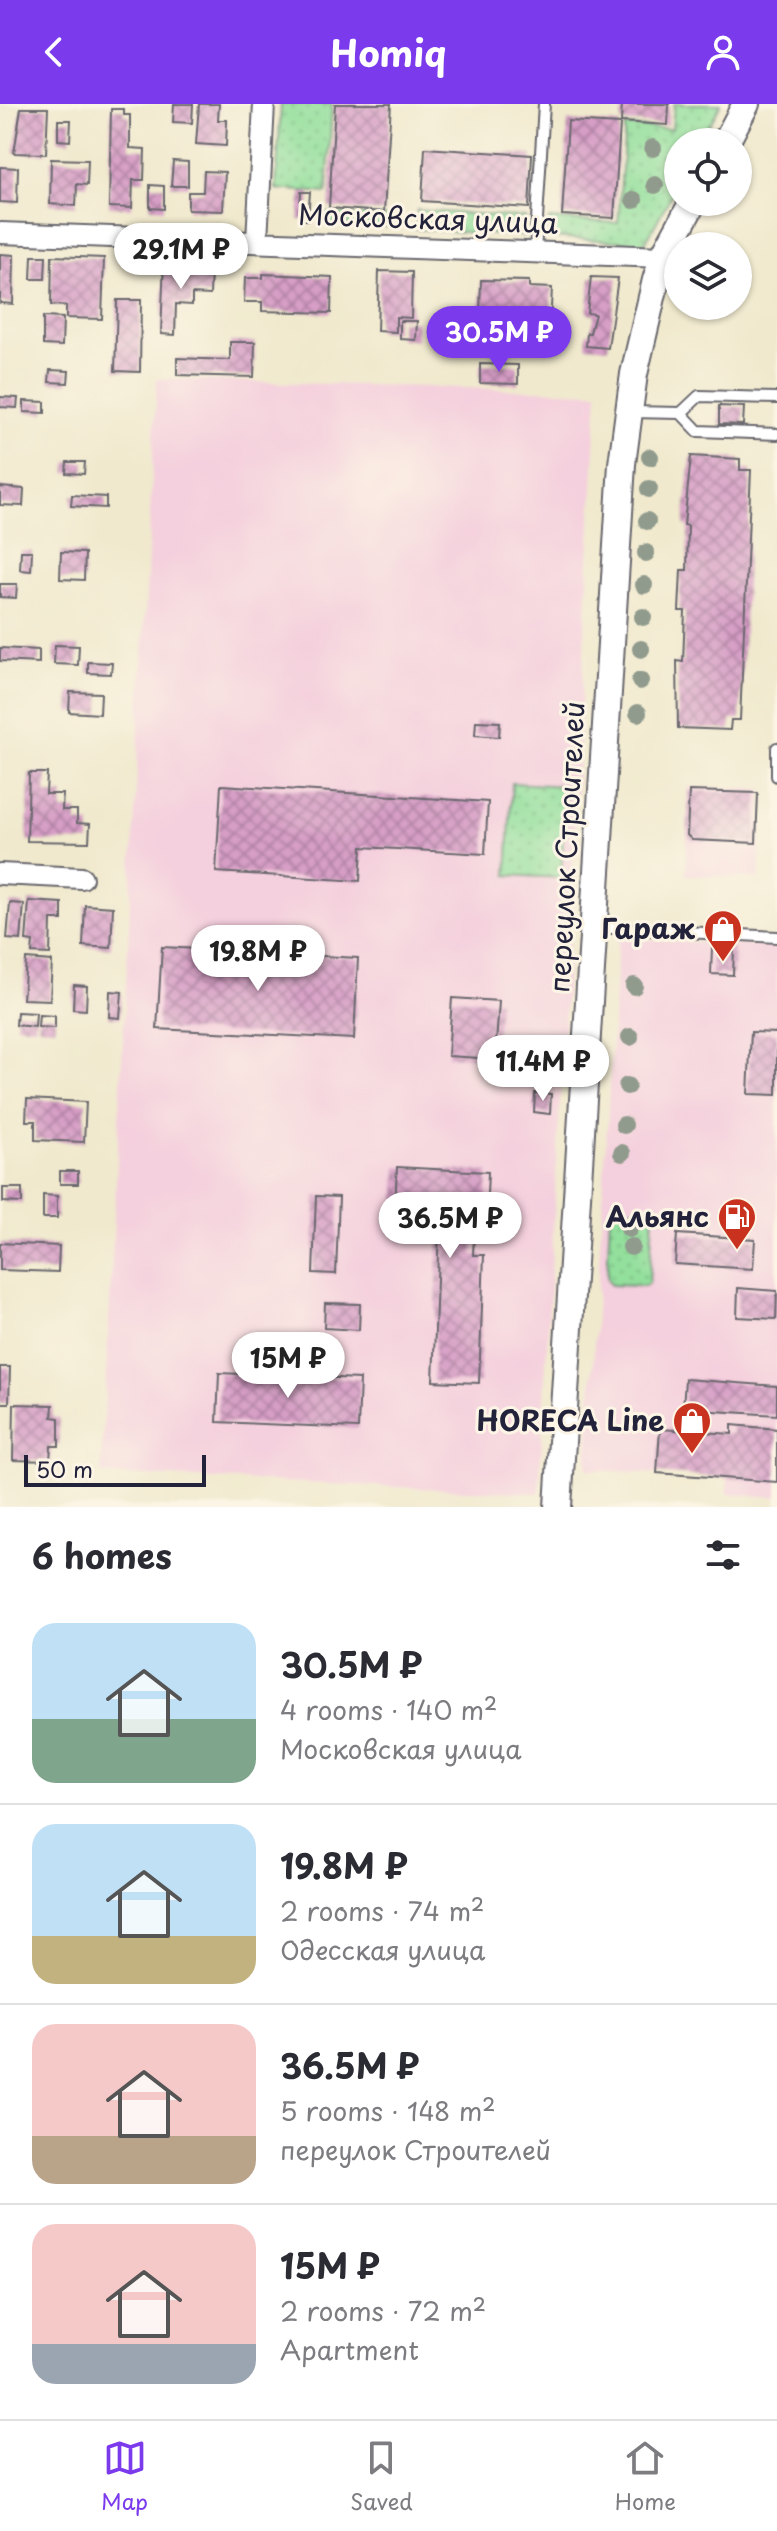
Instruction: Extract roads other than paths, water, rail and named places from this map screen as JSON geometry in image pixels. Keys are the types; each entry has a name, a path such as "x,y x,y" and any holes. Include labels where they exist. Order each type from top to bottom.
{"street":[{"path":"257,241 264,104"},
{"path":"733,128 746,104"},
{"name":"переулок Строителей","path":"558,1507 628,412 663,257 685,216"},
{"name":"Московская улица","path":"0,233 663,257"},
{"path":"0,874 82,878"}],"lane":[{"path":"535,252 544,104"},
{"path":"628,412 681,413 699,396 777,398"},
{"path":"681,413 698,431 777,434"},
{"path":"777,748 777,776"},
{"path":"594,927 777,937"}],"place":[{"name":"Гараж","path":"723,963"},
{"name":"Альянс","path":"737,1251"},
{"name":"HORECA Line","path":"692,1455"}]}
